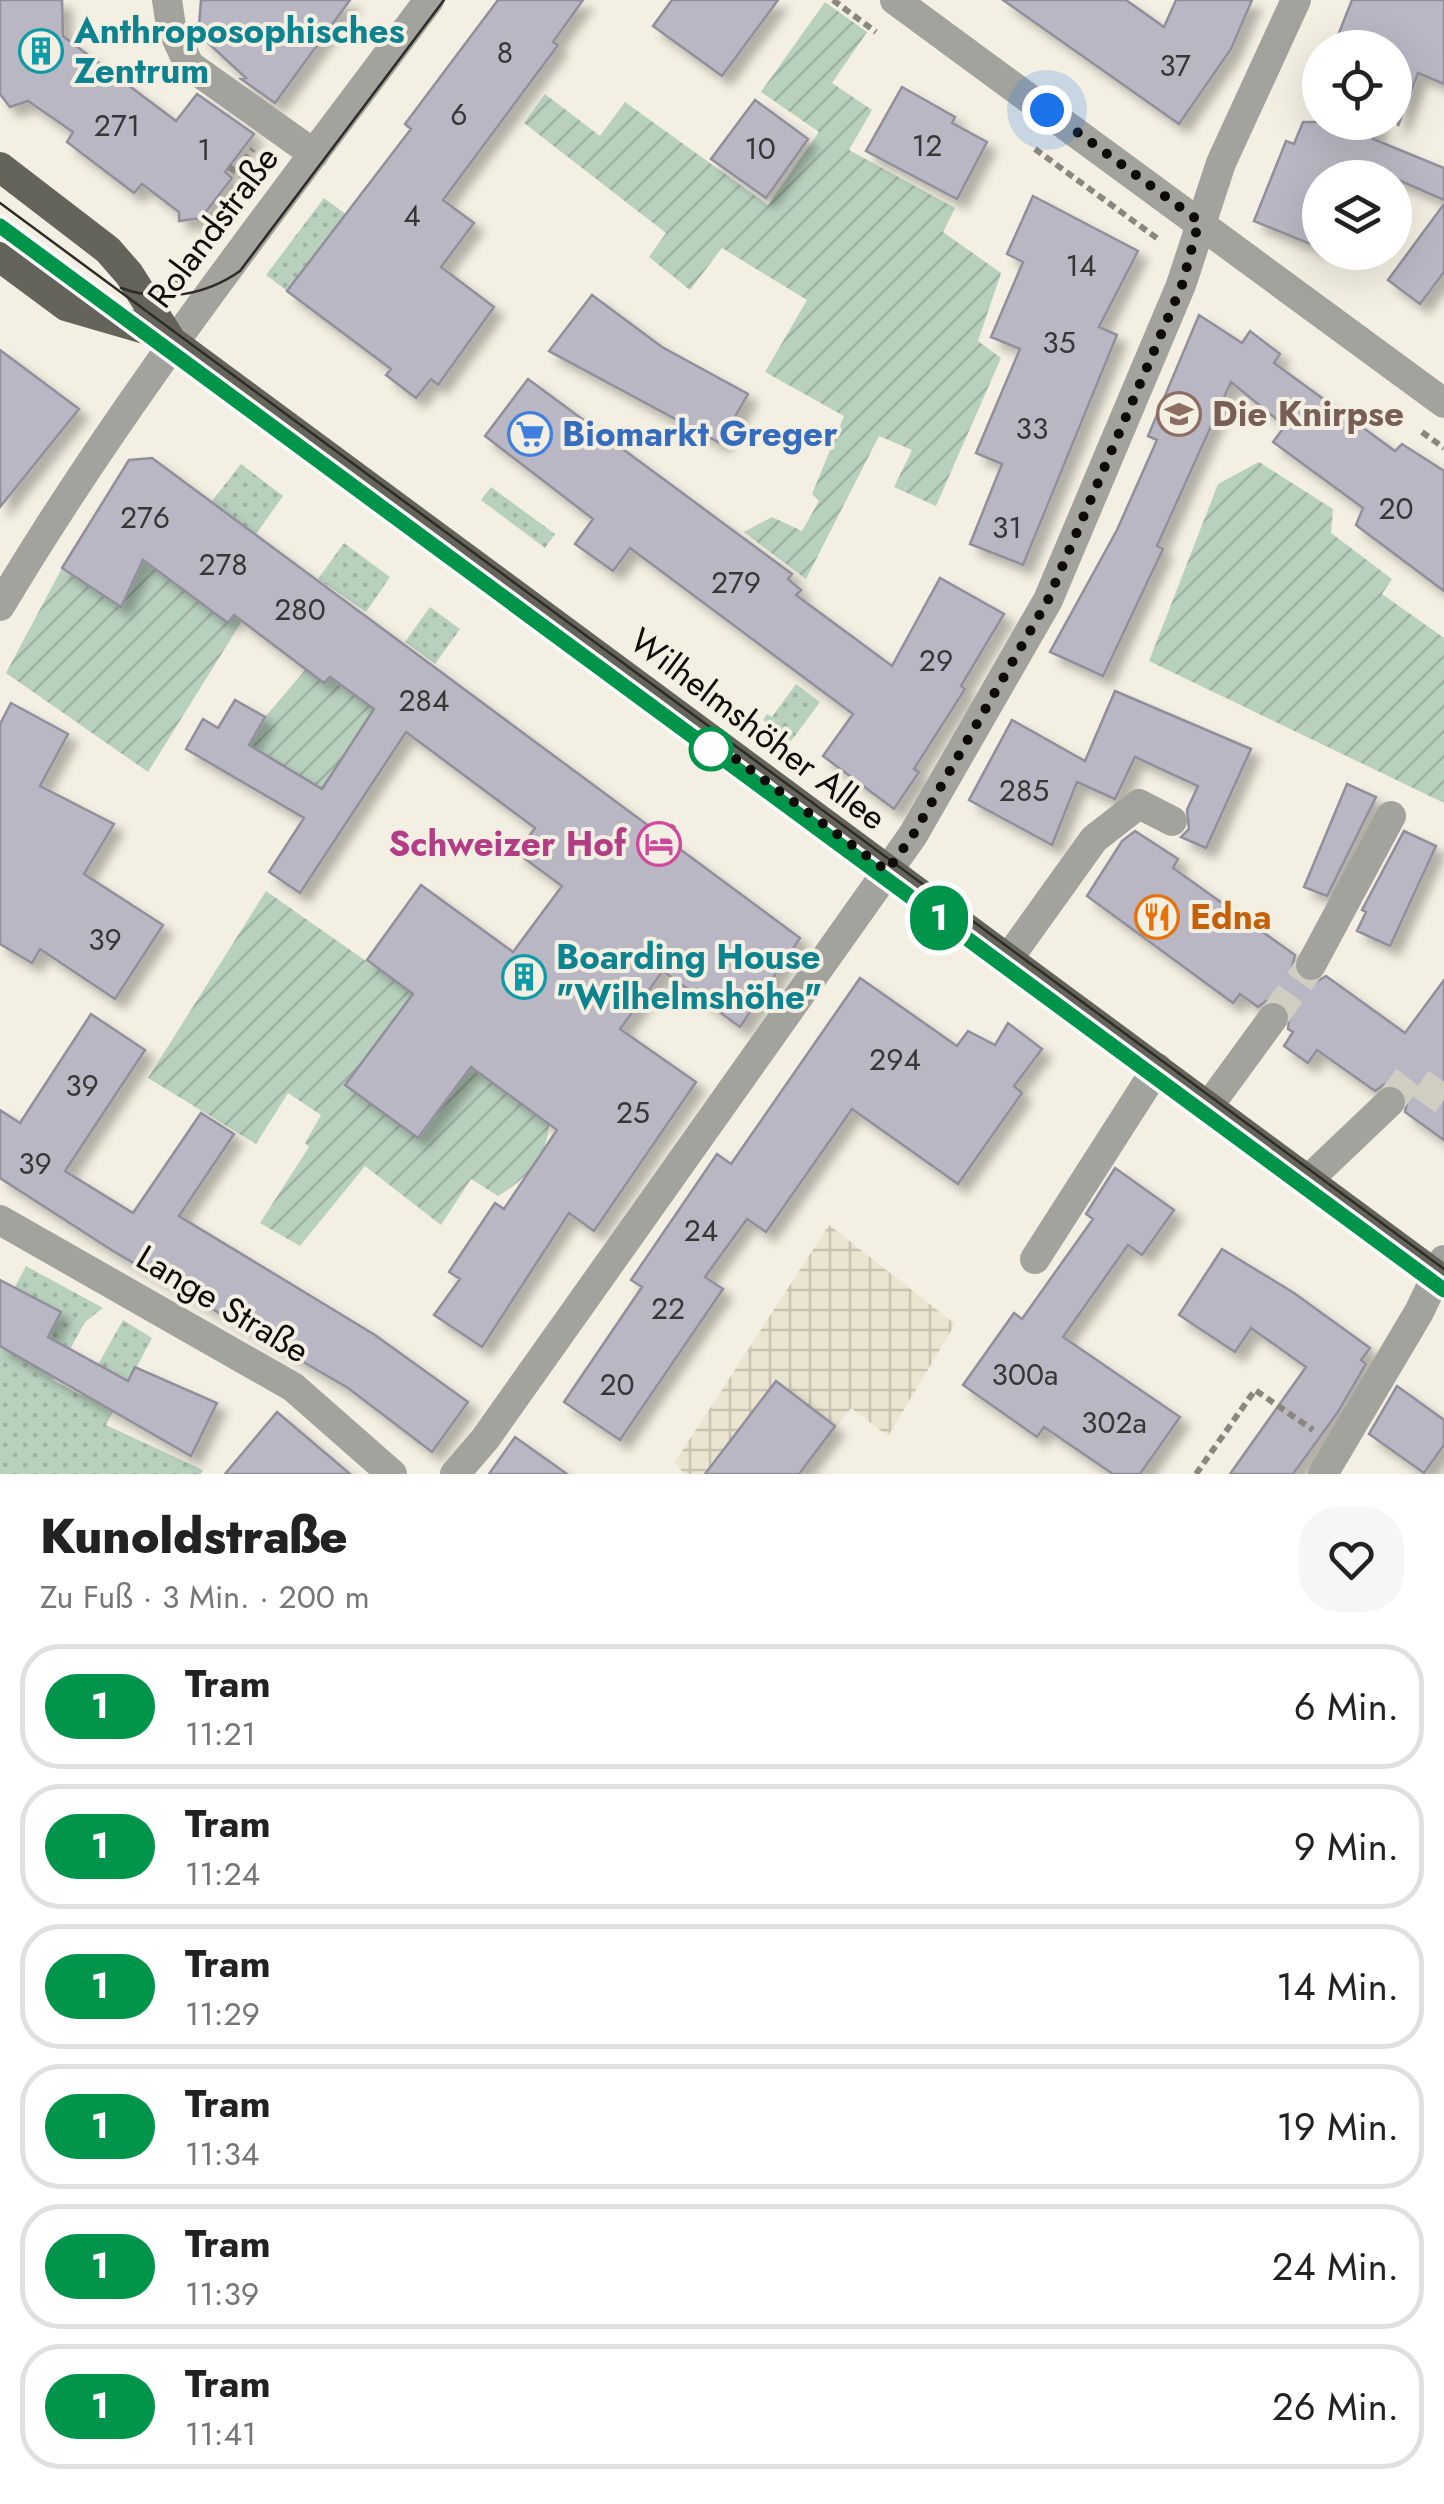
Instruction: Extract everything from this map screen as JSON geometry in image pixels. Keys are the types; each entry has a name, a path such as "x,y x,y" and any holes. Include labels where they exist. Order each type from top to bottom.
{"main road":[{"name":"Wilhelmshöher Allee","path":"0,167 108,250 129,274 173,342"},
{"name":"Wilhelmshöher Allee","path":"0,258 66,306 152,331 173,342 1307,1181 1441,1272"}],"street":[{"path":"166,0 171,26 190,65 314,154"},
{"name":"Rolandstraße","path":"0,606 70,489 173,342 429,0"},
{"path":"895,0 1444,403"},
{"path":"455,1474 484,1440 913,835 1048,600 1122,431 1189,261 1199,221 1296,0"},
{"path":"1008,959 1094,840 1140,804 1172,821"},
{"path":"1310,966 1391,816"},
{"path":"1208,1106 1273,1018"},
{"path":"1034,1259 1157,1068"},
{"path":"1307,1181 1390,1102"},
{"name":"Lange Straße","path":"0,1220 293,1387 392,1474"},
{"path":"1330,1461 1441,1272"}],"path":[{"path":"229,167 252,183"},
{"path":"666,838 674,825"},
{"path":"1196,1474 1255,1390 1330,1461"}],"shaded area":[{"path":"829,1225 955,1324 888,1436 851,1408 801,1474 684,1474 675,1462"}],"green space":[{"path":"825,2 867,32 832,83 872,110 849,150 955,208 943,232 1001,273 978,341 1001,358 936,506 894,487 912,450 879,436 806,579 744,532 772,517 802,531 819,501 812,494 844,416 765,372 807,300 722,248 690,290 649,257 666,233 524,123 545,94 600,136 625,102 768,205 819,132 761,92"},
{"path":"324,198 393,249 378,269 330,233 287,291 266,275"},
{"path":"1259,462 1333,509 1331,533 1392,579 1382,594 1444,638 1444,803 1149,661 1218,484"},
{"path":"241,464 283,496 256,534 212,501"},
{"path":"491,487 555,534 545,548 481,500"},
{"path":"149,535 160,573 228,622 233,615 242,621 148,772 6,673 62,568 121,607"},
{"path":"344,543 390,577 366,612 318,579"},
{"path":"430,607 460,629 435,664 405,642"},
{"path":"306,669 324,683 330,677 374,709 322,789 249,745 265,717"},
{"path":"796,684 820,702 791,741 763,720 767,714 772,717"},
{"path":"266,891 413,994 346,1085 418,1138 471,1067 549,1125 539,1158 517,1183 498,1196 471,1179 441,1225 365,1166 300,1246 260,1223 309,1147 305,1143 321,1115 288,1093 256,1144 148,1078"},
{"path":"26,1266 103,1308 85,1322 53,1380 81,1395 123,1320 152,1338 106,1425 203,1470 201,1474 0,1474 0,1346 33,1364 61,1313 15,1287"}],"building":[{"path":"0,0 62,0 63,36 176,121 197,94 254,134 225,172 232,178 201,218 179,221 179,212 142,184 134,193 67,142 73,132 28,101 10,107 0,94"},
{"path":"201,0 350,0 275,103 241,79 246,78 207,42 199,26"},
{"path":"498,0 583,0 553,42 558,45 443,200 474,223 441,267 494,307 438,385 431,379 416,398 386,375 391,369 287,291 411,129 405,124"},
{"path":"672,0 778,0 722,76 653,26"},
{"path":"1003,0 1126,0 1164,27 1176,0 1252,0 1231,49 1179,124"},
{"path":"1352,0 1444,0 1444,84 1418,73 1412,89 1412,30 1340,30"},
{"path":"902,87 955,117 952,123 987,142 957,199 866,151"},
{"path":"755,100 808,139 766,198 711,159"},
{"path":"1302,124 1302,140 1375,140 1444,168 1444,200 1412,186 1412,160 1302,160 1302,241 1254,221 1286,141 1294,144"},
{"path":"1033,196 1138,251 1099,327 1117,335 1023,565 970,544 1002,464 976,453 1020,349 991,337 1023,262 1007,254"},
{"path":"1444,204 1444,272 1420,304 1388,280 1395,270 1412,270 1412,247"},
{"path":"592,295 662,347 748,394 720,443 549,351"},
{"path":"1199,315 1242,343 1250,331 1280,354 1274,363 1395,451 1402,444 1444,471 1444,591 1356,525 1363,508 1273,442 1285,426 1231,382 1157,546 1163,549 1103,676 1050,652 1117,530 1157,440 1148,436"},
{"path":"0,350 79,409 0,507"},
{"path":"528,379 792,574 788,579 801,590 796,595 892,666 940,578 1004,614 961,686 965,689 914,769 919,772 894,809 823,756 853,714 630,548 613,571 575,544 593,519 485,436"},
{"path":"152,458 800,938 740,1027 663,971 620,1029 696,1082 594,1231 569,1213 482,1347 434,1315 460,1279 449,1272 495,1203 504,1209 557,1130 471,1067 418,1138 345,1085 413,994 367,960 421,885 513,952 562,886 517,853 535,828 406,732 300,893 269,872 304,818 186,749 203,719 218,728 235,700 265,717 249,745 322,789 374,709 330,677 324,683 234,615 228,623 143,560 121,607 62,568 129,460"},
{"path":"1115,691 1251,749 1206,848 1181,837 1189,829 1187,810 1198,786 1135,757 1115,799 1077,782 1052,845 969,800 1012,720 1085,761"},
{"path":"11,703 68,734 40,786 114,824 84,874 163,925 115,999 40,949 32,963 0,944 0,724"},
{"path":"1347,784 1376,797 1327,896 1304,887"},
{"path":"1135,831 1178,859 1173,868 1295,955 1292,967 1301,981 1313,984 1326,976 1405,1033 1444,980 1444,1140 1405,1112 1408,1097 1396,1084 1385,1084 1375,1091 1317,1050 1308,1063 1284,1046 1293,1032 1288,1029 1290,1011 1283,1002 1266,1001 1258,1007 1240,994 1233,1003 1087,896 1122,841"},
{"path":"1404,831 1436,846 1390,946 1357,931 1366,912 1362,910"},
{"path":"860,978 957,1046 968,1031 995,1045 1008,1023 1042,1049 1014,1086 1022,1093 958,1184 852,1109 766,1232 747,1219 705,1277 723,1289 620,1440 564,1402 642,1287 631,1280 717,1154 731,1164"},
{"path":"91,1014 145,1050 65,1171 133,1213 201,1113 234,1134 179,1216 375,1335 468,1402 432,1452 348,1388 113,1251 0,1178 0,1110 20,1123"},
{"path":"1115,1168 1174,1210 1142,1255 1128,1245 1063,1337 1180,1417 1140,1474 1113,1474 1044,1427 1037,1437 963,1385 1014,1313 1022,1319 1093,1219 1086,1214"},
{"path":"1222,1249 1294,1293 1370,1348 1361,1360 1366,1364 1338,1412 1293,1474 1230,1474 1306,1367 1251,1328 1235,1352 1179,1315"},
{"path":"0,1280 61,1312 48,1337 128,1381 135,1367 217,1403 191,1456 0,1346"},
{"path":"776,1381 835,1426 799,1474 705,1474"},
{"path":"1397,1386 1444,1420 1444,1445 1424,1473 1369,1434"},
{"path":"277,1412 350,1474 225,1474"},
{"path":"515,1437 567,1474 489,1474"}],"tunnel":[{"path":"1273,1018 1311,965"},
{"path":"1390,1102 1410,1076 1444,1100"}],"tram line":[{"path":"121,288 152,295 183,294 213,286 240,271 444,0"},
{"path":"0,203 1444,1269"},
{"path":"0,226 1444,1290"},
{"name":"1","path":"0,226 1444,1290"}],"place":[{"name":"Anthroposophisches Zentrum","path":"41,51"},
{"name":"Die Knirpse","path":"1179,414"},
{"name":"Biomarkt Greger","path":"530,434"},
{"name":"Schweizer Hof","path":"659,844"},
{"name":"Edna","path":"1157,917"},
{"name":"Boarding House \"Wilhelmshöhe\"","path":"524,977"}],"route":[{"path":"711,749 713,742 887,871 913,835 1048,600 1182,285 1199,221 1047,110"}]}
